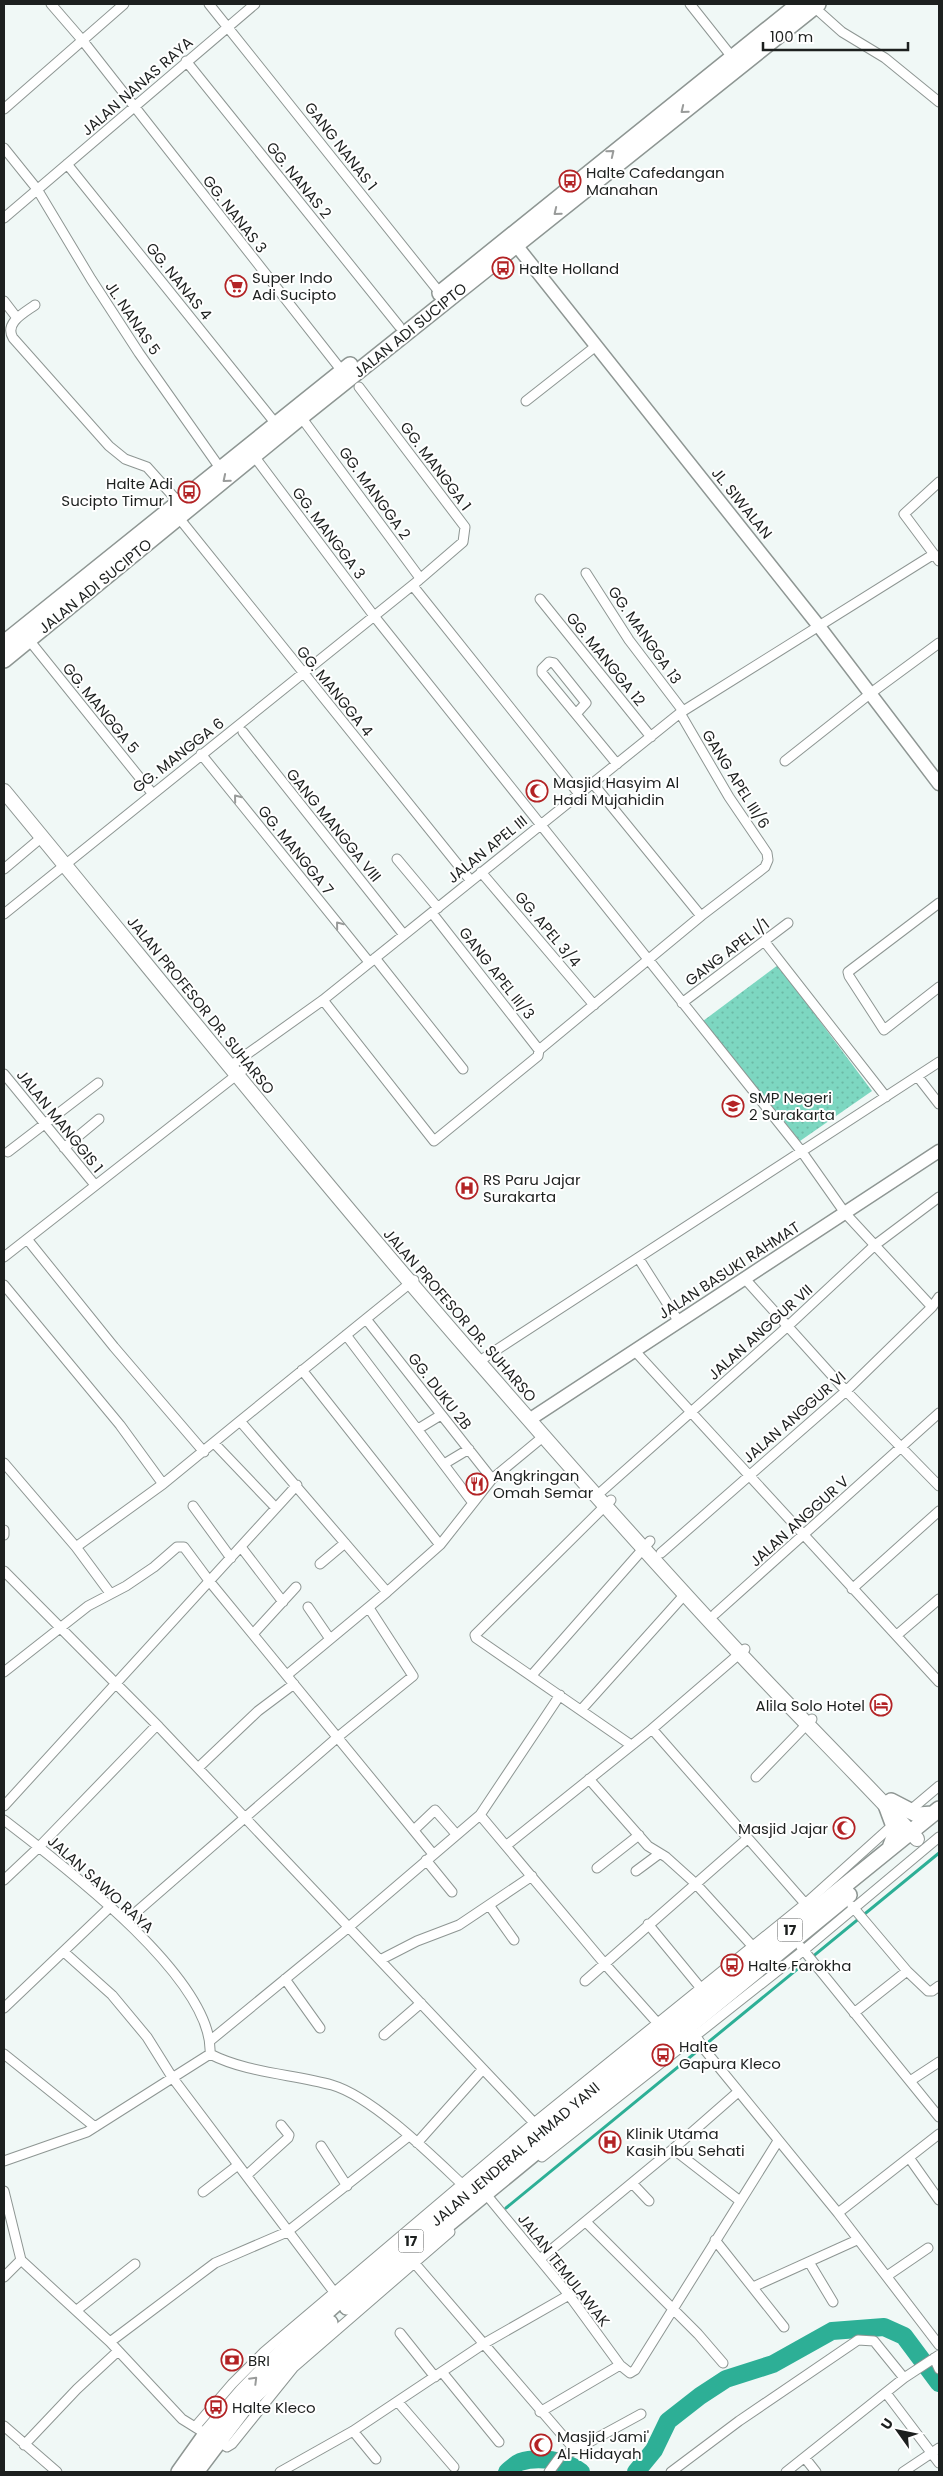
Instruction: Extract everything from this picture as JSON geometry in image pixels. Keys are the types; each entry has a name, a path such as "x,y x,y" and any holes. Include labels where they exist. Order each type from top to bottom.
{"highway":[{"name":"JALAN ADI SUCIPTO","path":"4,660 182,511 217,463 436,288 799,4"},
{"name":"JALAN ADI SUCIPTO","path":"4,643 182,511 258,461 301,417 816,5"},
{"path":"888,1803 909,1825 923,1816 937,1815"},
{"name":"17","path":"664,2032 704,1993 756,1950 809,1908 890,1849 909,1825 937,1815"},
{"name":"17","path":"664,2032 694,2033 806,1953 856,1910 909,1825"},
{"name":"JALAN JENDERAL AHMAD YANI","path":"179,2472 206,2434 269,2365 404,2252 444,2205 585,2089 664,2032"},
{"name":"JALAN JENDERAL AHMAD YANI","path":"404,2252 449,2228 618,2091 664,2032"},
{"name":"JALAN JENDERAL AHMAD YANI","path":"196,2472 206,2434 251,2400 323,2335 337,2296 370,2281"}],"main road":[{"name":"JALAN PROFESOR DR. SUHARSO","path":"4,780 67,862 413,1281 547,1434 647,1544 686,1593 888,1803"},
{"name":"JALAN PROFESOR DR. SUHARSO","path":"4,791 42,837 67,862"},
{"name":"JALAN PROFESOR DR. SUHARSO","path":"413,1281 484,1358 533,1418"},
{"name":"JALAN PROFESOR DR. SUHARSO","path":"647,1544 661,1553 715,1614 743,1651"}],"street":[{"name":"GG. NANAS 3","path":"51,4 83,41 133,107 339,366"},
{"path":"4,109 124,4"},
{"name":"GANG NANAS 1","path":"209,4 436,288"},
{"name":"JALAN NANAS RAYA","path":"4,218 255,4"},
{"path":"690,4 732,57"},
{"path":"816,5 842,32 885,58 939,102"},
{"name":"GG. NANAS 2","path":"186,62 395,322"},
{"name":"JL. NANAS 5","path":"4,148 37,189 96,287 217,463"},
{"name":"GG. NANAS 4","path":"67,164 273,420"},
{"name":"JL. SIWALAN","path":"516,245 818,625 939,784"},
{"path":"4,301 18,318 35,305"},
{"name":"GG. MANGGA 4","path":"18,318 10,329 13,338 109,446 125,459 147,467 304,673 470,881"},
{"path":"526,401 596,346"},
{"name":"GG. MANGGA 1","path":"359,387 465,527 463,542 374,616"},
{"name":"GG. MANGGA 2","path":"301,417 417,582 579,794"},
{"name":"GG. MANGGA 3","path":"258,461 374,616 802,1152 845,1214 932,1307"},
{"path":"936,558 904,514 939,482"},
{"name":"JALAN APEL III","path":"4,1257 541,823 682,712 818,625 936,558"},
{"name":"GG. MANGGA 13","path":"586,573 629,640 682,712"},
{"name":"GG. MANGGA 12","path":"540,600 651,736"},
{"name":"GG. MANGGA 6","path":"4,914 374,616"},
{"name":"GG. MANGGA 5","path":"29,640 152,793"},
{"path":"785,761 871,693 939,643"},
{"path":"576,714 586,703 554,663 549,662 542,669 542,673 617,764"},
{"name":"GANG APEL III/6","path":"682,712 730,797 767,853 768,860 763,870 701,916"},
{"name":"GANG MANGGA VIII","path":"243,732 404,934"},
{"name":"GG. MANGGA 7","path":"201,754 462,1069"},
{"path":"323,1000 434,1141 538,1056 539,1050 701,916 595,786"},
{"path":"4,869 42,837"},
{"name":"GANG APEL III/3","path":"397,858 539,1050"},
{"name":"GG. APEL 3/4","path":"481,872 594,1005"},
{"path":"939,903 848,972 853,984 884,1030 939,987"},
{"name":"GANG APEL I/1","path":"682,1003 788,922"},
{"path":"764,941 886,1097"},
{"path":"484,1358 575,1298 639,1259 939,1062"},
{"name":"JALAN MANGGIS 1","path":"4,1074 95,1185"},
{"path":"918,1077 939,1104"},
{"path":"8,1152 98,1083"},
{"path":"64,1148 99,1120"},
{"name":"JALAN BASUKI RAHMAT","path":"533,1418 634,1350 746,1280 939,1151"},
{"name":"JALAN ANGGUR VII","path":"532,1675 476,1638 476,1631 690,1413 875,1245 939,1197"},
{"path":"27,1239 114,1347 204,1452"},
{"path":"639,1259 678,1322"},
{"path":"746,1280 846,1391 939,1486"},
{"path":"76,1547 204,1452 413,1281"},
{"path":"4,1285 120,1425 163,1484"},
{"name":"JALAN ANGGUR VI","path":"661,1553 846,1391 932,1307 939,1297"},
{"name":"GG. DUKU 2B","path":"366,1319 492,1479"},
{"path":"346,1335 473,1503"},
{"path":"634,1350 939,1682"},
{"path":"302,1370 440,1545"},
{"name":"JALAN ANGGUR V","path":"715,1614 939,1413"},
{"path":"418,1429 441,1415"},
{"path":"240,1421 297,1485 387,1592"},
{"path":"288,1675 440,1545 492,1479 547,1434"},
{"path":"214,1443 276,1508"},
{"path":"444,1464 469,1449"},
{"path":"4,1463 76,1547 110,1593"},
{"path":"4,1806 115,1682 210,1582 297,1485"},
{"path":"193,1506 231,1558"},
{"path":"852,1589 939,1511"},
{"path":"4,1530 4,1535"},
{"path":"320,1564 345,1542"},
{"path":"631,1745 532,1675 647,1544"},
{"path":"4,1672 60,1628 110,1593 126,1586 180,1546 184,1547 210,1582 339,1736 414,1830 452,1892"},
{"path":"241,1547 283,1602"},
{"path":"4,1571 157,1724 538,2127"},
{"path":"253,1634 296,1587"},
{"path":"580,1710 686,1593"},
{"path":"897,1635 939,1599"},
{"path":"308,1607 330,1640"},
{"path":"126,1921 339,1736 413,1676 368,1608"},
{"path":"507,1845 652,1729 743,1651"},
{"path":"198,1768 258,1711 294,1684"},
{"path":"211,2040 350,1926 480,1814 560,1695"},
{"path":"756,1777 809,1721"},
{"path":"4,1880 39,1847 157,1724"},
{"path":"652,1729 809,1908 909,1825 939,1786"},
{"path":"589,1779 648,1846 666,1857 696,1884 756,1950"},
{"path":"414,1830 435,1810 456,1834"},
{"path":"480,1814 664,2032"},
{"name":"JALAN SAWO RAYA","path":"4,1820 39,1847 126,1921 181,1982 189,1993 211,2040 210,2054"},
{"path":"597,1868 639,1835"},
{"path":"939,1837 856,1910 907,1972 930,1992 939,1986"},
{"path":"585,1981 604,1962 747,1838"},
{"path":"636,1871 659,1854"},
{"path":"380,1960 417,1941 459,1925 532,1876"},
{"path":"489,1904 514,1940"},
{"path":"4,2008 110,1907"},
{"path":"648,1924 704,1993"},
{"path":"64,1952 88,1972 130,2014 172,2077 337,2296"},
{"path":"806,1953 939,2117"},
{"path":"854,2013 907,1972"},
{"path":"285,1979 320,2028"},
{"path":"384,2035 421,2003"},
{"path":"618,2091 694,2033 704,2049 738,2092 838,2212 857,2240 887,2276 939,2346"},
{"path":"4,2054 95,2128"},
{"path":"6,2157 95,2128 210,2054 258,2070 334,2086 375,2110 409,2136 465,2187"},
{"path":"910,2080 939,2062"},
{"path":"417,2143 483,2069"},
{"path":"540,2259 673,2149 738,2092"},
{"path":"247,2175 288,2138 289,2135 281,2125"},
{"path":"838,2212 910,2159 939,2134"},
{"path":"110,2342 215,2263 287,2232 409,2136"},
{"path":"540,2412 620,2364 630,2373 635,2370 778,2140"},
{"path":"321,2146 347,2186"},
{"path":"673,2149 740,2202"},
{"path":"910,2159 939,2200"},
{"path":"203,2192 238,2165"},
{"path":"632,2183 649,2201"},
{"path":"4,2191 21,2260 110,2342 182,2419 206,2434"},
{"name":"JALAN TEMULAWAK","path":"487,2196 569,2295 620,2364"},
{"path":"586,2222 723,2362"},
{"path":"715,2240 784,2327"},
{"path":"753,2287 857,2240"},
{"path":"887,2276 928,2248"},
{"path":"370,2281 404,2252 485,2343 540,2412 575,2450"},
{"path":"4,2277 21,2260"},
{"path":"808,2262 833,2302"},
{"path":"77,2310 135,2264"},
{"path":"280,2472 353,2431 485,2343 569,2295"},
{"path":"400,2333 498,2442"},
{"path":"671,2472 739,2421 858,2340 874,2341 904,2378"},
{"path":"24,2445 118,2351"},
{"path":"786,2472 904,2378 934,2358 939,2369"},
{"path":"886,2393 935,2451 939,2463"},
{"path":"398,2402 454,2467"},
{"path":"549,2472 560,2457 641,2414"},
{"path":"4,2426 57,2472"},
{"path":"353,2431 376,2459"},
{"path":"902,2472 935,2451"},
{"path":"805,2458 816,2472"}],"green space":[{"path":"778,965 872,1091 800,1141 703,1021"}],"waterway":[{"path":"506,2208 939,1853"},
{"path":"636,2472 654,2450 668,2421 700,2396 726,2379 773,2364 832,2331 884,2327 904,2336 939,2383"},
{"path":"507,2472 520,2462 535,2459 560,2462 581,2472"}],"place":[{"name":"Halte Cafedangan Manahan","path":"570,181"},
{"name":"Halte Holland","path":"503,268"},
{"name":"Super Indo Adi Sucipto","path":"236,286"},
{"name":"Halte Adi Sucipto Timur 1","path":"189,492"},
{"name":"Masjid Hasyim Al Hadi Mujahidin","path":"537,791"},
{"name":"SMP Negeri 2 Surakarta","path":"733,1106"},
{"name":"RS Paru Jajar Surakarta","path":"467,1188"},
{"name":"Angkringan Omah Semar","path":"477,1484"},
{"name":"Alila Solo Hotel","path":"881,1705"},
{"name":"Masjid Jajar","path":"844,1828"},
{"name":"Halte Farokha","path":"732,1965"},
{"name":"Halte Gapura Kleco","path":"663,2055"},
{"name":"Klinik Utama Kasih Ibu Sehati","path":"610,2142"},
{"name":"BRI","path":"232,2360"},
{"name":"Halte Kleco","path":"216,2407"},
{"name":"Masjid Jami' Al-Hidayah","path":"541,2445"}]}
